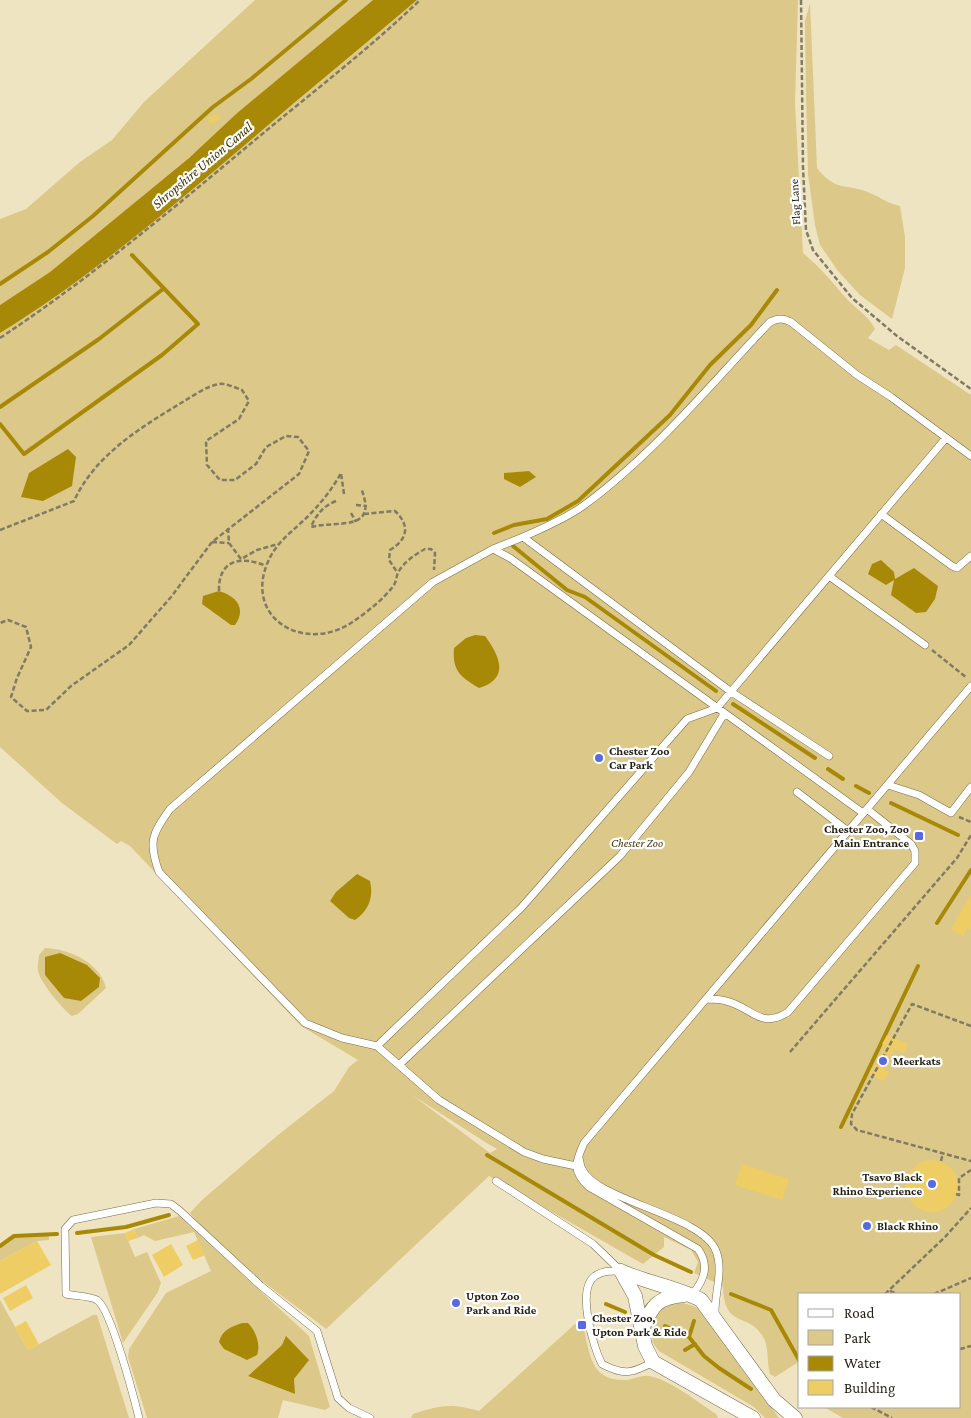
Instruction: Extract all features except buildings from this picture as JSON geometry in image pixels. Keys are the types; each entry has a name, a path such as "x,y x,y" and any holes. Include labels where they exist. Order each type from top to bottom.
{"street":[{"path":"621,1271 642,1281 692,1295 701,1300 774,1400 795,1418"},
{"path":"621,1271 635,1296 645,1346 653,1362 748,1417"},
{"path":"642,1330 654,1306 661,1299 671,1296 692,1295"}],"lane":[{"path":"576,1166 544,1159 524,1152 439,1100 377,1046 342,1038 304,1023 159,872 151,850 155,829 170,809 433,582 493,548 523,537 582,507 613,483 672,425 770,322 784,319 791,322 857,375 891,397 971,456"},
{"path":"377,1046 521,908 687,719 717,708 946,438"},
{"path":"881,514 952,566 957,568 971,556"},
{"path":"523,537 730,691 829,756"},
{"path":"493,548 510,558 724,714 911,844 915,851 915,863 788,1012 778,1018 768,1019 756,1016 727,1001 706,999"},
{"path":"829,576 925,645"},
{"path":"692,1295 702,1281 705,1267 704,1257 698,1249 589,1187 579,1178 576,1166 584,1143 971,686"},
{"path":"399,1065 620,856 689,772 724,714"},
{"path":"888,785 918,795 951,813 971,788"},
{"path":"798,792 848,832"},
{"path":"579,1155 582,1169 602,1186 696,1231 712,1243 719,1264 714,1299 715,1318"},
{"path":"496,1181 593,1244 621,1271"},
{"path":"139,1418 122,1356 103,1307 97,1300 66,1294 65,1229 74,1220 156,1203 171,1204 180,1211 261,1286 317,1331 338,1398 349,1408 370,1418"},
{"path":"621,1271 605,1270 594,1276 588,1285 588,1312 597,1354 602,1364 624,1372 636,1372 653,1362"}],"path":[{"path":"0,338 41,311 182,202 369,46 420,0"},
{"name":"Flag Lane","path":"801,0 804,203 806,230 813,250 852,298 897,336 971,388"},
{"path":"0,530 74,500 81,485 107,455 142,426 202,391 221,384 242,390 249,402 239,419 206,441 207,465 220,480 235,480 256,464 266,448 286,436 298,437 310,451 299,474 212,542 171,597 129,645 71,686 46,710 27,711 11,697 31,647 26,627 8,620 0,623"},
{"path":"344,494 341,474 309,516 278,544 266,566 265,602 277,620 296,633 320,636 337,631 365,612 394,585 397,572 417,553 425,549 432,549 435,553 433,582"},
{"path":"336,501 328,504 316,517 311,528 356,522 364,514 367,506 361,488"},
{"path":"356,506 367,506"},
{"path":"364,514 396,511 404,521 405,536 402,542 390,550 388,560 397,572"},
{"path":"350,512 356,522"},
{"path":"228,528 229,543 241,560"},
{"path":"212,542 229,543"},
{"path":"219,591 219,576 224,570 257,550 278,544"},
{"path":"241,560 255,561 266,566"},
{"path":"925,645 971,681"},
{"path":"790,1052 957,858 971,835"},
{"path":"971,1026 912,1004 852,1114 851,1124 857,1130 971,1161"},
{"path":"941,1161 943,1153"},
{"path":"956,1194 960,1195 959,1178 971,1170"},
{"path":"887,1293 971,1208"},
{"path":"936,1293 971,1278"},
{"path":"890,1291 895,1293"},
{"path":"873,1408 892,1418"}],"green space":[{"path":"255,0 373,0 236,114 189,158 50,272 0,305 0,219 26,209 80,162 112,140 144,102"},
{"name":"Chester Zoo","path":"417,0 798,0 795,103 803,253 869,320 875,329 868,338 889,350 896,345 971,395 971,1418 843,1418 826,1408 961,1408 961,1293 798,1293 798,1362 775,1377 770,1374 766,1344 762,1335 756,1328 737,1318 727,1309 723,1286 694,1273 698,1262 691,1250 664,1237 664,1247 643,1264 489,1176 326,1329 237,1260 190,1213 202,1200 278,1135 334,1091 349,1067 358,1060 301,1026 130,846 121,841 117,844 62,803 0,747 0,333 66,289 130,241","holes":["412,1095 485,1142 497,1149 490,1153"]},
{"path":"810,3 817,168 824,176 837,184 864,191 900,206 905,237 905,268 892,319 860,295 838,271 820,245 815,225 808,174 805,21"},
{"path":"45,948 73,954 90,964 103,979 106,988 78,1014 72,1016 63,1008 40,976 38,969 39,955"},
{"path":"179,1216 309,1336 330,1407 325,1410 283,1400 278,1418 147,1418 128,1357 129,1349 166,1293 211,1271 194,1232 155,1241 144,1235 138,1238 134,1229","holes":["282,1345 293,1379 295,1394 248,1376"]},
{"path":"125,1233 135,1257 147,1252 161,1283 158,1292 123,1343 91,1237"},
{"path":"49,1235 49,1240 37,1241 0,1261 0,1246 14,1236"},
{"path":"0,1300 28,1350 93,1315 97,1315 129,1418 0,1418"},
{"path":"680,1302 696,1307 703,1313 779,1418 765,1418 754,1407 659,1351 653,1343 651,1324 662,1309"},
{"path":"575,1324 584,1330 594,1365 606,1376 625,1380 645,1376 665,1381 716,1414 718,1418 411,1418 413,1414 446,1406 479,1411"}],"water":[{"name":"Shropshire Union Canal","path":"373,0 417,0 130,241 66,289 0,333 0,305 50,272 189,158 236,114"},
{"path":"68,449 76,457 72,486 43,501 21,497 29,473"},
{"path":"529,471 536,477 520,487 504,479 504,473"},
{"path":"881,560 894,572 895,579 914,568 938,586 935,599 926,612 916,613 891,595 894,580 886,585 868,574 872,564"},
{"path":"219,591 235,599 240,608 235,625 231,625 202,604 203,596"},
{"path":"475,635 485,636 495,651 499,666 495,679 479,688 459,672 456,668 454,656 454,648 466,638"},
{"path":"357,874 370,881 371,893 367,908 355,920 349,918 330,901 336,892"},
{"path":"60,953 87,965 100,978 99,987 81,1001 64,998 45,975 45,957"},
{"path":"242,1323 248,1323 251,1326 258,1343 257,1355 247,1360 224,1349 219,1342 225,1332"},
{"path":"286,1336 309,1360 294,1379 295,1394 248,1376 282,1345"}],"waterway":[{"path":"0,284 48,252 93,216 213,107 251,79 346,0"},
{"path":"0,424 24,454 162,355 198,324 132,255"},
{"path":"0,407 99,339 163,289"},
{"path":"494,533 514,525 547,519 578,501 670,415 710,365 751,325 777,290"},
{"path":"513,546 567,590 585,597 716,691"},
{"path":"733,704 815,758"},
{"path":"828,769 843,779"},
{"path":"856,786 869,793"},
{"path":"891,803 958,835"},
{"path":"937,923 971,870"},
{"path":"841,1127 918,966"},
{"path":"487,1155 654,1255 691,1272"},
{"path":"77,1233 126,1227 169,1215"},
{"path":"0,1246 14,1236 57,1234"},
{"path":"731,1294 771,1310 798,1358"},
{"path":"606,1304 625,1312"},
{"path":"689,1337 694,1321"},
{"path":"665,1326 689,1337 704,1356 751,1389"},
{"path":"685,1350 695,1344"}],"place":[{"name":"Chester Zoo Car Park","path":"599,758"},
{"name":"Chester Zoo, Zoo Main Entrance","path":"919,836"},
{"name":"Meerkats","path":"883,1061"},
{"name":"Tsavo Black Rhino Experience","path":"932,1184"},
{"name":"Black Rhino","path":"867,1226"},
{"name":"Upton Zoo Park and Ride","path":"456,1303"},
{"name":"Chester Zoo, Upton Park & Ride","path":"582,1325"}]}
